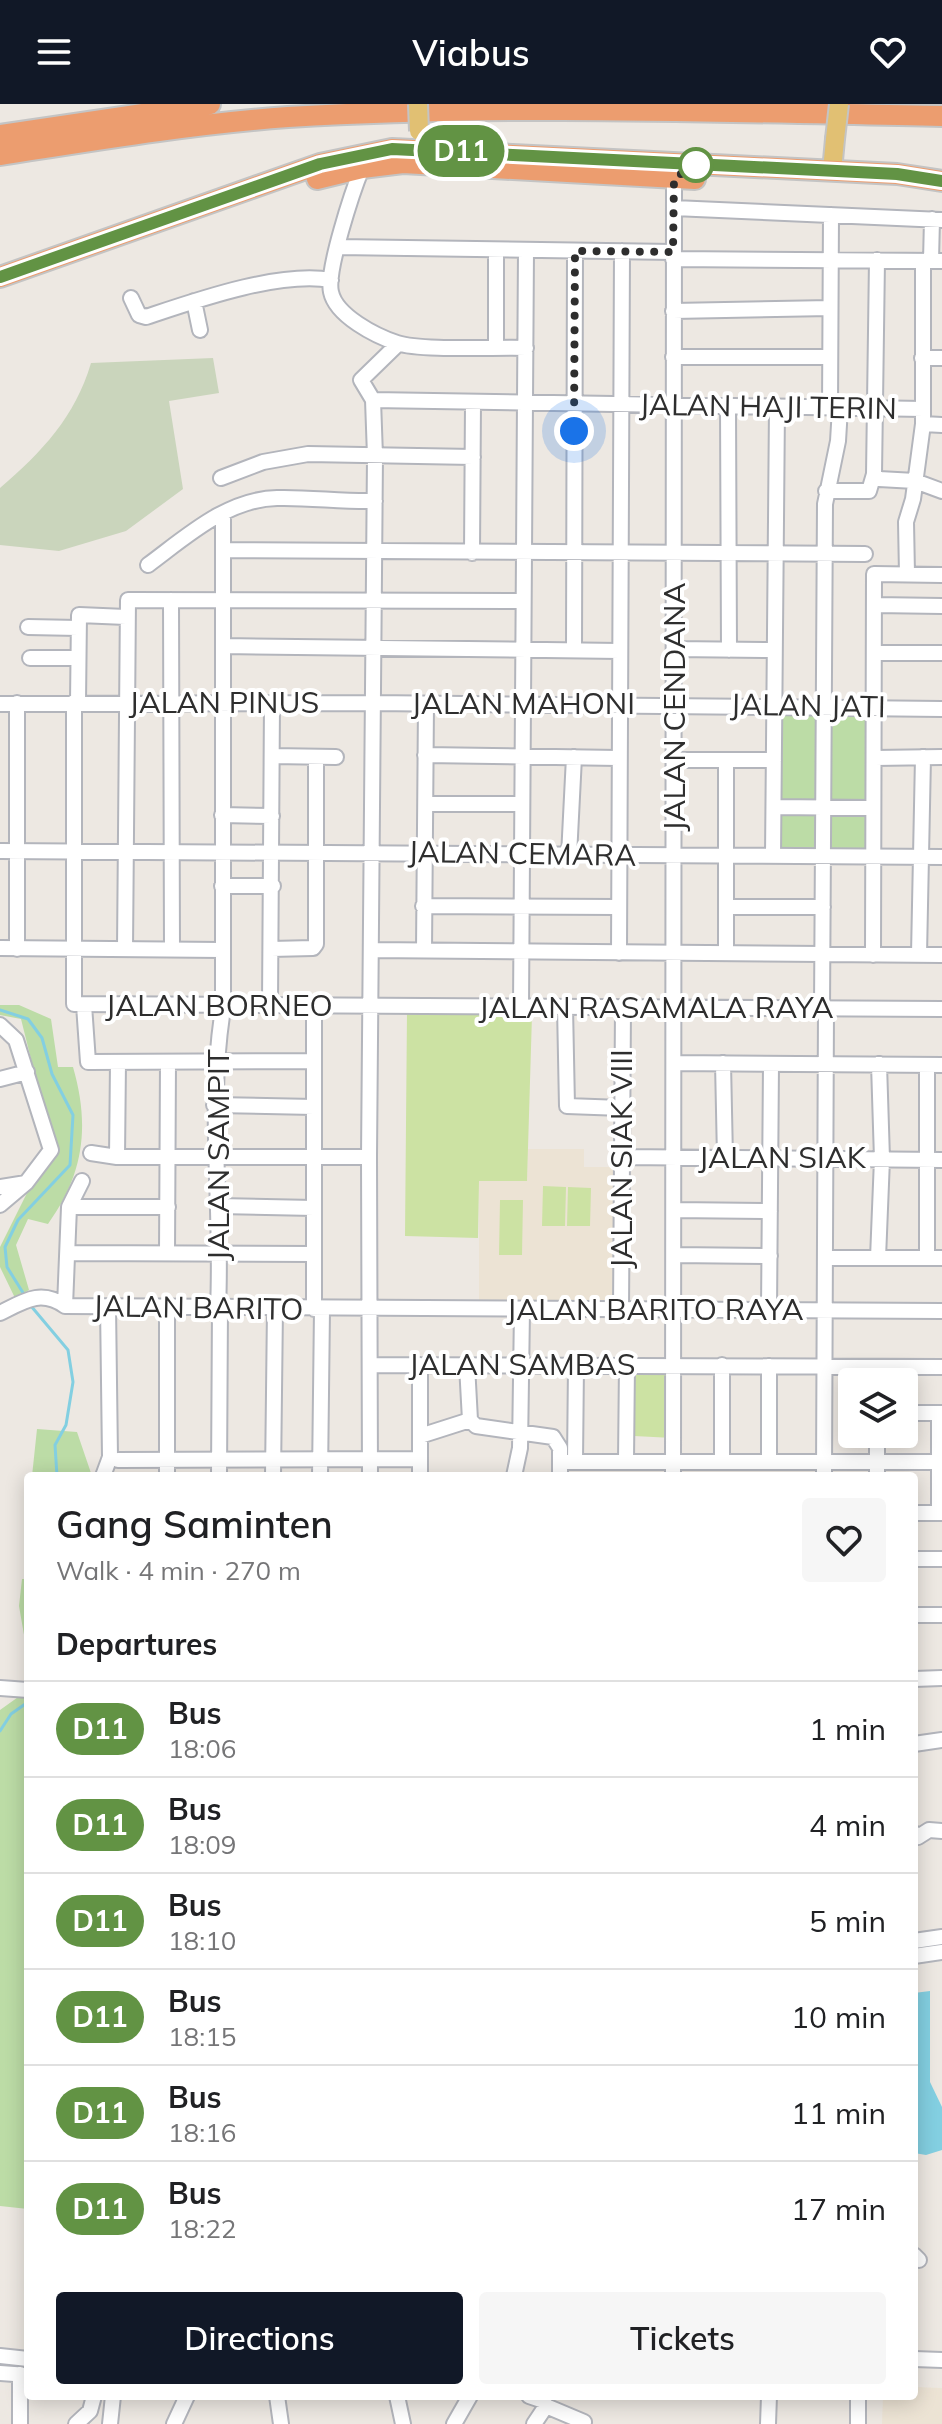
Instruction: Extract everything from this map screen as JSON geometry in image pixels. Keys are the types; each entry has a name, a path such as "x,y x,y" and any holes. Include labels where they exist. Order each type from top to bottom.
{"highway":[{"path":"0,135 210,104"},
{"path":"0,155 221,124 352,113 598,108 942,116"},
{"path":"0,277 320,164 419,140 674,178 896,186 942,193"},
{"path":"0,291 331,175 362,168 424,163 832,171 897,174 942,181"}],"main road":[{"path":"418,104 419,140"},
{"path":"832,171 839,104"}],"street":[{"path":"362,168 346,210 331,280 333,299 342,310 361,325 406,344 526,348"},
{"name":"JALAN CENDANA","path":"673,1468 674,178"},
{"path":"674,208 935,224 922,358 923,424 906,522 907,574"},
{"path":"824,1469 826,1159 822,955 826,491 838,441 830,357 831,220"},
{"path":"339,247 622,251 932,261"},
{"path":"496,250 496,347"},
{"path":"521,1007 526,250"},
{"path":"574,650 575,251"},
{"path":"619,953 622,251"},
{"path":"826,491 869,491 874,474 877,260"},
{"path":"131,298 139,315 146,317 234,289 304,277 331,280"},
{"path":"194,301 200,330"},
{"path":"673,311 830,308"},
{"path":"370,1472 368,1308 375,456 368,394 362,378 406,344"},
{"path":"673,357 830,357"},
{"path":"922,358 942,358"},
{"name":"JALAN HAJI TERIN","path":"368,394 473,402 574,401 621,406 923,409"},
{"path":"472,553 473,402"},
{"path":"728,407 729,650"},
{"path":"773,856 777,407"},
{"path":"923,424 942,425"},
{"path":"221,478 263,462 308,454 473,457"},
{"path":"874,474 879,479 915,481 942,491"},
{"path":"148,565 243,504 278,498 375,501"},
{"name":"JALAN SAMPIT","path":"219,1472 218,1156 214,1105 215,1061 222,1003 223,514"},
{"path":"224,550 775,556 865,554"},
{"path":"873,955 875,573 942,575"},
{"path":"125,949 128,600 523,601"},
{"path":"171,600 172,950"},
{"path":"875,605 942,606"},
{"path":"126,617 79,615 73,948 88,1062 314,1061"},
{"path":"28,627 78,628"},
{"path":"223,646 620,651"},
{"path":"674,649 773,650"},
{"path":"875,653 942,653"},
{"path":"30,658 78,658"},
{"path":"17,703 16,851 8,899 17,949"},
{"path":"270,1003 272,703"},
{"name":"JALAN PINUS","path":"0,704 373,703"},
{"name":"JALAN MAHONI","path":"373,703 673,705"},
{"path":"424,950 426,704"},
{"name":"JALAN JATI","path":"673,705 942,709"},
{"path":"0,753 16,753"},
{"path":"425,755 618,758"},
{"path":"272,756 336,757"},
{"path":"271,949 313,948 316,944 316,757"},
{"path":"569,856 574,757"},
{"path":"919,955 923,757"},
{"path":"875,758 942,757"},
{"path":"673,760 774,760"},
{"path":"726,760 726,952"},
{"path":"0,800 16,800"},
{"path":"426,804 522,804"},
{"path":"775,807 873,808"},
{"path":"222,815 272,816"},
{"name":"JALAN CEMARA","path":"0,851 942,857"},
{"path":"222,886 273,886"},
{"path":"423,906 618,907"},
{"path":"727,907 823,907"},
{"path":"0,948 222,950"},
{"path":"371,950 942,955"},
{"name":"JALAN BORNEO","path":"78,1002 370,1007"},
{"path":"314,1005 314,1254 318,1309 320,1472"},
{"name":"JALAN RASAMALA RAYA","path":"370,1007 942,1009"},
{"path":"565,1007 565,1101 571,1108 622,1108"},
{"name":"JALAN SIAK VIII","path":"621,1311 623,1007"},
{"path":"0,1025 16,1040 51,1150 26,1183 0,1205"},
{"path":"117,1157 118,1062"},
{"path":"167,1253 168,1062"},
{"path":"674,1063 935,1065 926,1160 934,1258 825,1258"},
{"path":"723,1063 725,1158"},
{"path":"769,1310 771,1064"},
{"path":"878,1258 882,1159 879,1064"},
{"path":"0,1079 27,1072"},
{"path":"214,1105 314,1107"},
{"path":"91,1153 117,1157 369,1157"},
{"name":"JALAN SIAK","path":"622,1157 942,1160"},
{"path":"65,1306 69,1207 82,1181"},
{"path":"0,1187 26,1183"},
{"path":"218,1206 314,1208"},
{"path":"69,1207 168,1207"},
{"path":"674,1210 770,1211"},
{"path":"68,1253 314,1254"},
{"path":"674,1255 770,1256"},
{"name":"JALAN BARITO","path":"0,1313 26,1300 46,1296 65,1306 368,1308"},
{"path":"113,1306 117,1472"},
{"path":"104,1472 110,1457 113,1306"},
{"path":"167,1307 167,1472"},
{"path":"273,1472 275,1308"},
{"name":"JALAN BARITO RAYA","path":"368,1308 942,1311"},
{"path":"515,1472 520,1458 522,1310"},
{"path":"626,1460 627,1364"},
{"name":"JALAN SAMBAS","path":"370,1365 627,1364 838,1369"},
{"path":"420,1365 420,1472"},
{"path":"420,1436 470,1420 467,1365"},
{"path":"576,1365 565,1467 626,1460 673,1468 730,1467 769,1462 824,1469 877,1469 941,1462"},
{"path":"722,1365 730,1467"},
{"path":"769,1366 769,1462"},
{"name":"JALAN SAMBAS","path":"918,1370 942,1367"},
{"path":"918,1413 941,1413 941,1513 918,1513"},
{"name":"JALAN SAMBAS","path":"470,1420 476,1426 521,1431 557,1440 565,1467"},
{"path":"877,1448 877,1469"},
{"path":"118,1460 420,1459"},
{"path":"918,1559 942,1559"},
{"path":"918,1615 942,1615"},
{"path":"918,1679 942,1678"},
{"path":"0,1688 24,1690"},
{"path":"918,1743 942,1740"},
{"path":"918,1837 929,1830 942,1831"},
{"path":"918,1940 942,1937"},
{"path":"918,1955 942,1952"},
{"path":"0,2356 24,2359"},
{"path":"918,2359 942,2360"},
{"path":"0,2373 24,2375 20,2424"},
{"path":"76,2424 90,2411 93,2400"},
{"path":"110,2424 113,2400"},
{"path":"174,2424 185,2400"},
{"path":"278,2400 281,2424"},
{"path":"398,2400 403,2424"},
{"path":"454,2424 468,2400"},
{"path":"541,2400 546,2406 584,2422"},
{"path":"768,2424 769,2400"},
{"path":"858,2400 858,2424"},
{"path":"534,2424 546,2406"}],"shaded area":[{"path":"528,1149 584,1149 584,1167 620,1167 619,1303 479,1302 479,1181 527,1181"},
{"path":"918,2387 942,2388 942,2424 882,2424 883,2400 918,2400"}],"green space":[{"path":"213,358 219,393 169,401 183,489 126,531 59,551 0,545 0,488 30,461 66,417 91,363"},
{"path":"773,705 874,707 874,856 773,856"},
{"path":"0,1005 19,1005 51,1019 58,1067 73,1067 81,1109 80,1149 69,1187 48,1224 28,1219 16,1245 29,1290 15,1298 0,1267 0,1247 52,1143 21,1019 0,1015"},
{"path":"407,1012 532,1015 527,1181 479,1181 478,1238 405,1236"},
{"path":"543,1186 566,1187 565,1226 542,1226"},
{"path":"568,1187 591,1188 590,1226 567,1226"},
{"path":"500,1200 523,1200 522,1255 499,1255"},
{"path":"671,1369 673,1438 634,1436 631,1370"},
{"path":"37,1429 77,1432 91,1472 32,1472"},
{"path":"24,1579 24,1635 19,1606"},
{"path":"24,1693 24,2209 0,2206 0,1710"}],"water":[{"path":"930,1991 930,2082 942,2107 942,2150 926,2155 918,2154 918,1992"}],"waterway":[{"path":"0,1010 28,1019 42,1038 52,1074 73,1115 70,1165 18,1220 5,1247 7,1267 25,1296"},
{"path":"31,1306 68,1350 73,1382 66,1425 55,1445 57,1472"},
{"path":"0,1731 11,1714 24,1705"}],"bus line":[{"name":"D11","path":"0,277 320,164 392,149 897,174 942,181"}],"route":[{"path":"574,431 575,251 673,252 674,178 696,165"}]}
